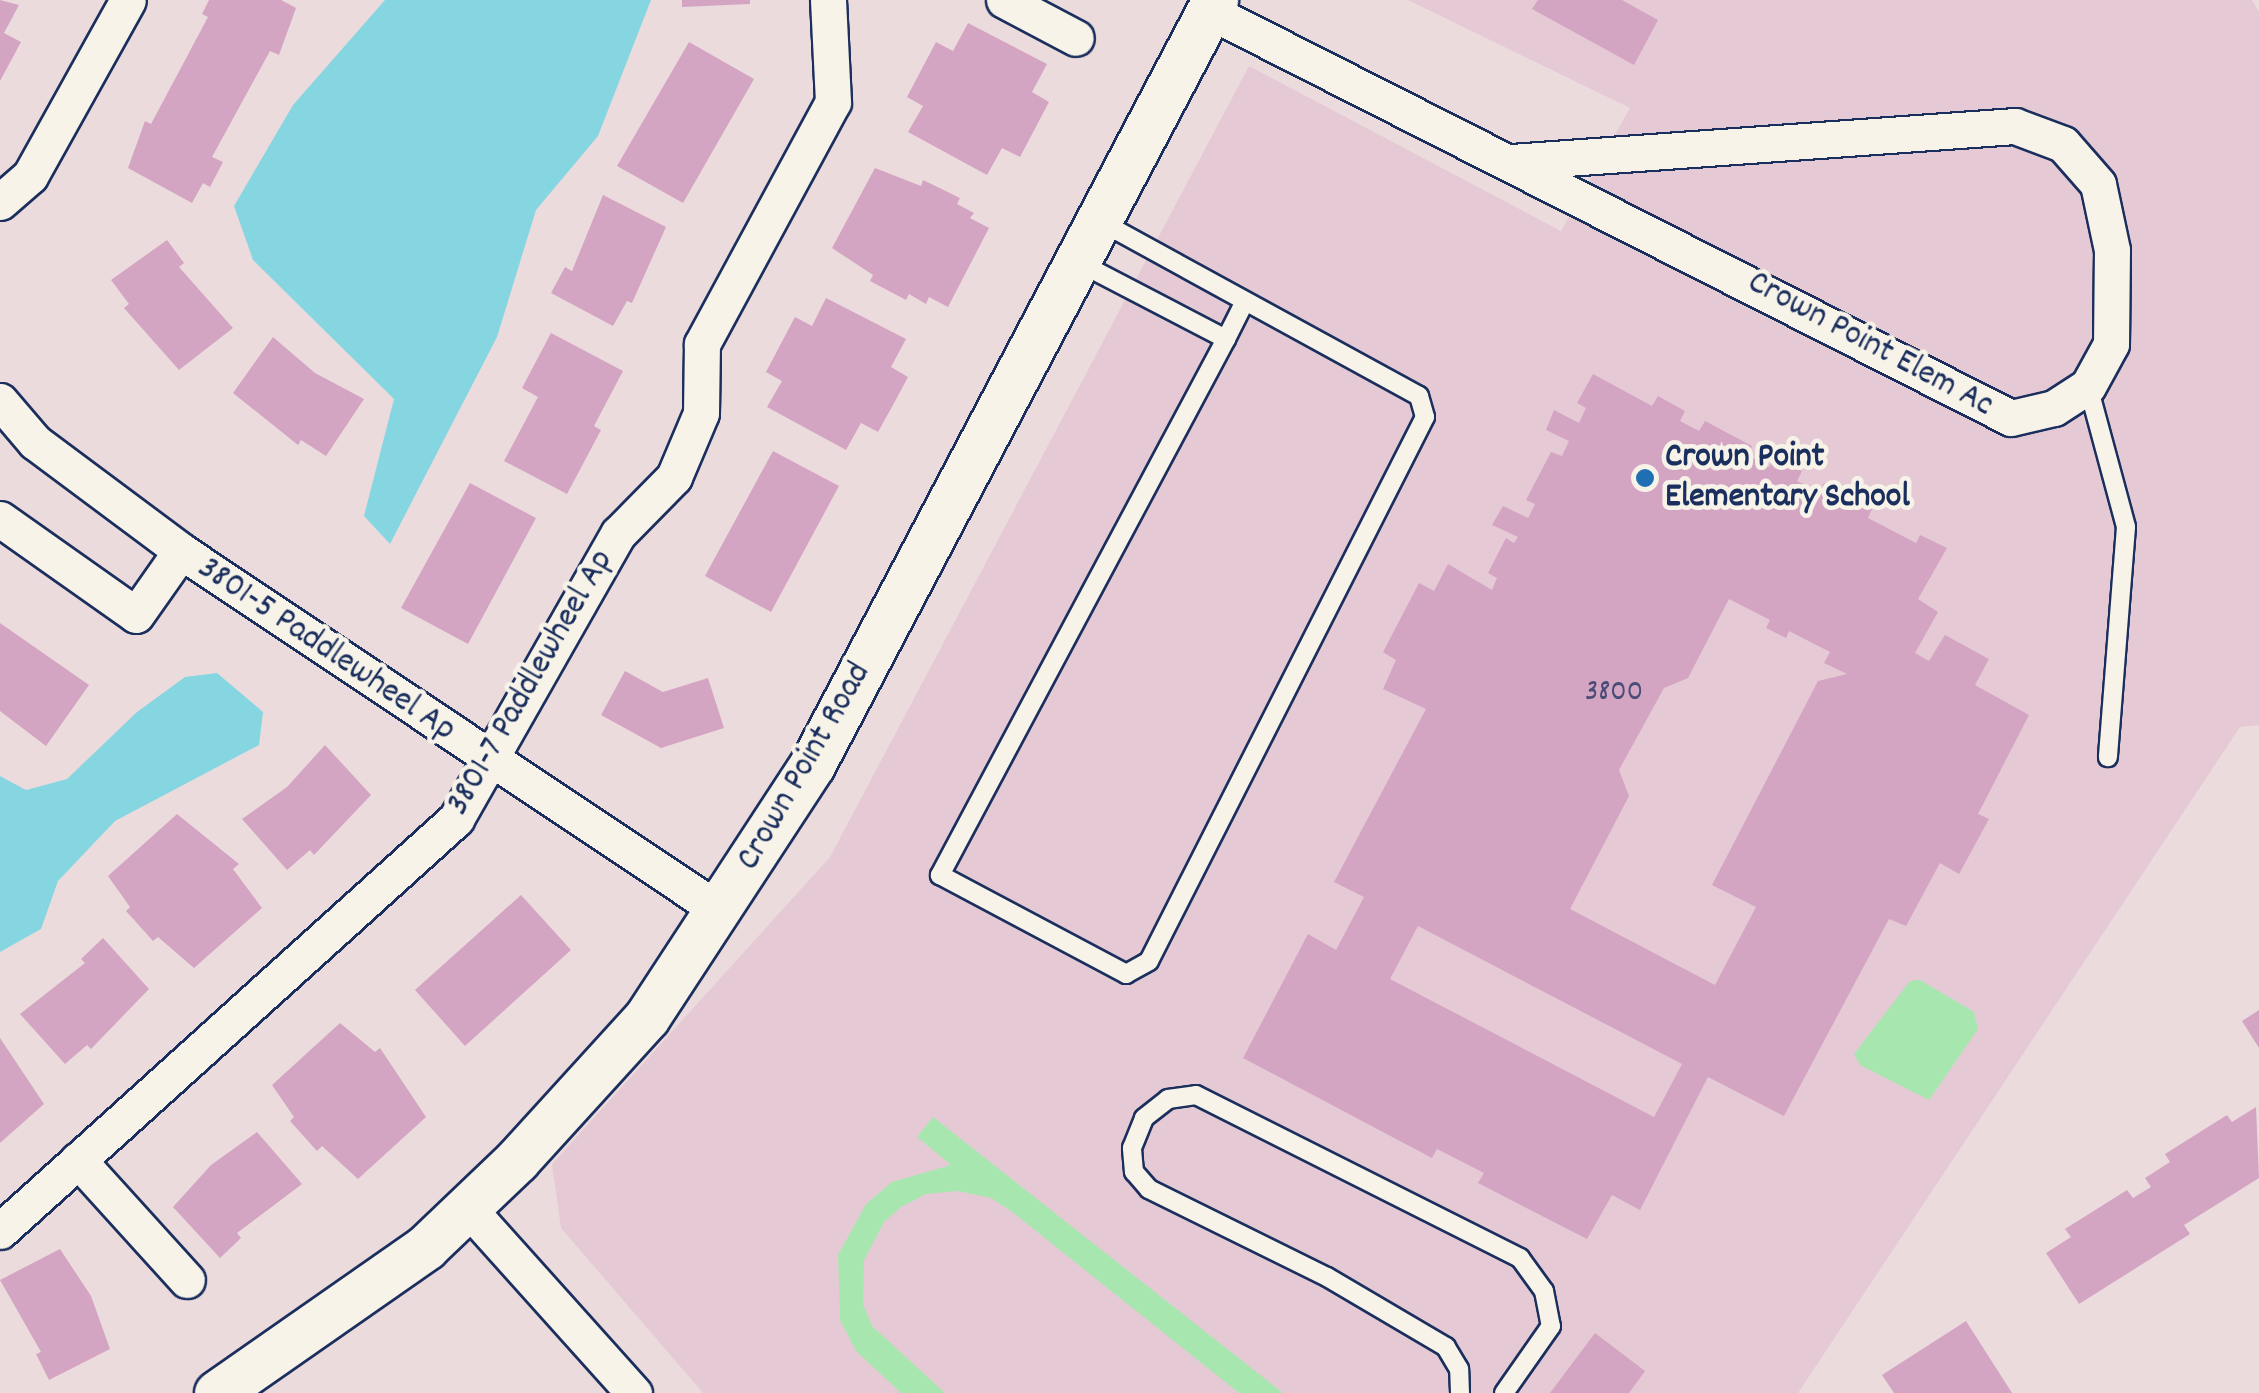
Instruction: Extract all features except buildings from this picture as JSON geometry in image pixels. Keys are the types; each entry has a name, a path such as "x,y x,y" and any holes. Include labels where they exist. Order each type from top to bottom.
{"street":[{"path":"0,202 30,176 128,0"},
{"name":"3801-7 Paddlewheel Ap","path":"0,1231 456,819 493,764 618,534 674,477 701,413 702,344 833,102 828,0"},
{"path":"1004,0 1076,38"},
{"name":"Crown Point Elem Ac","path":"1212,5 2010,418 2054,408 2088,386"},
{"name":"Crown Point Road","path":"217,1393 334,1317 468,1207 629,1040 720,911 812,765 1212,5"},
{"path":"1511,162 2015,126 2063,144 2098,184 2112,250 2111,344 2088,386"},
{"name":"3801-5 Paddlewheel Ap","path":"0,401 35,442 181,551 493,764 720,911"},
{"path":"0,519 136,615 181,551"},
{"path":"78,1160 187,1280"},
{"path":"468,1207 634,1393"}],"lane":[{"path":"1099,221 1419,396 1425,416 1149,960 1126,974 940,875 1245,301"},
{"path":"1078,262 1226,339"},
{"path":"2088,386 2126,528 2108,758"},
{"path":"1460,1393 1459,1369 1446,1347 1327,1278 1149,1190 1134,1172 1132,1148 1144,1118 1168,1099 1196,1095 1520,1258 1544,1292 1551,1326 1504,1393"}],"shaded area":[{"name":"Crown Point Elementary School","path":"1408,0 2252,0 2259,12 2259,725 2240,727 1798,1393 703,1393 561,1228 552,1164 830,857 1249,66 1561,231 1630,108"}],"green space":[{"path":"1920,980 1974,1012 1978,1029 1929,1100 1860,1065 1854,1054 1910,981"},
{"path":"933,1117 1283,1393 1239,1393 1011,1211 991,1198 958,1191 926,1194 901,1207 884,1222 864,1260 863,1304 872,1326 945,1393 901,1393 856,1351 840,1320 838,1255 866,1204 892,1182 951,1165 917,1137"}],"water":[{"path":"385,0 651,0 598,136 536,210 497,337 390,544 364,516 394,399 253,260 234,206 293,105"},
{"path":"217,673 263,712 259,745 115,821 58,881 41,929 0,952 0,776 26,790 67,779 137,712 185,677"}],"place":[{"name":"Crown Point Elementary School","path":"1645,478"}]}
